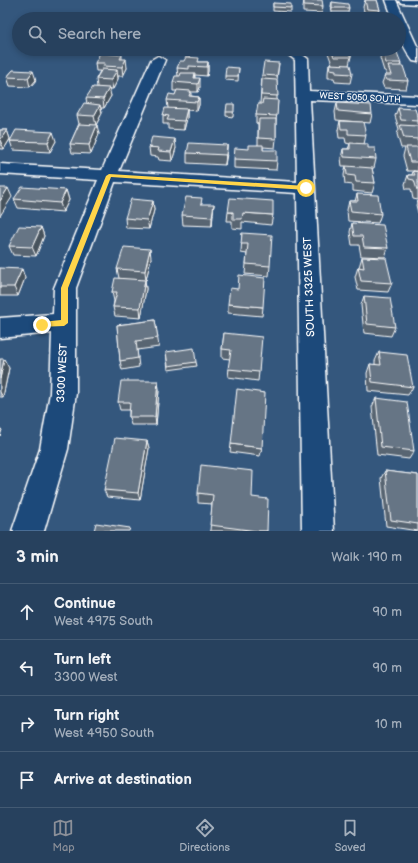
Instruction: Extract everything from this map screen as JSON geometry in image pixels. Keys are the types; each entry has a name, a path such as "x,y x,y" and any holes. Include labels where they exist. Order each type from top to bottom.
{"street":[{"path":"392,0 396,12"},
{"path":"402,0 418,1"},
{"path":"406,38 418,58"},
{"name":"SOUTH 3325 WEST","path":"297,56 301,59 318,531"},
{"name":"3300 WEST","path":"28,531 54,450 63,393 64,288 158,60"},
{"name":"WEST 5050 SOUTH","path":"302,95 418,100"},
{"path":"0,169 306,188"},
{"path":"0,328 64,323"}],"building":[{"path":"304,0 322,0 323,6 304,5"},
{"path":"365,0 377,0 380,10 367,9"},
{"path":"332,2 348,4 349,8 332,8"},
{"path":"273,3 291,4 291,8 273,7"},
{"path":"98,56 122,56 120,59 126,59 122,67 103,66 105,63 95,63"},
{"path":"334,56 351,57 334,57"},
{"path":"384,56 398,56 401,63 386,63"},
{"path":"186,57 199,58 198,62 208,62 207,67 189,66 189,69 177,68 180,61 184,61"},
{"path":"264,62 279,63 277,76 262,75"},
{"path":"329,64 350,65 352,74 336,73 336,70 330,69"},
{"path":"388,66 403,66 408,81 386,80 385,75 391,75"},
{"path":"226,67 239,68 238,76 225,76"},
{"path":"102,69 117,70 111,80 96,79"},
{"path":"13,70 33,71 28,78 7,77"},
{"path":"181,73 195,73 194,78 200,78 198,84 173,82 175,76 180,76"},
{"path":"262,79 277,80 278,96 261,95"},
{"path":"93,87 109,88 103,99 86,98"},
{"path":"177,90 191,91 189,96 199,97 197,102 167,100 169,94 175,95"},
{"path":"263,99 278,100 277,116 256,115 258,104 262,104"},
{"path":"84,103 100,105 94,116 77,115"},
{"path":"337,103 371,105 372,114 338,111"},
{"path":"227,104 234,104 234,112 226,112"},
{"path":"165,108 187,109 184,121 167,120 169,116 163,115"},
{"path":"398,108 415,109 418,115 418,121 401,120"},
{"path":"259,119 276,119 276,139 258,138"},
{"path":"340,121 363,122 366,135 348,134 348,129 341,129"},
{"path":"79,124 97,125 89,145 70,144"},
{"path":"400,125 418,126 418,139 404,138"},
{"path":"0,130 7,130 0,140"},
{"path":"16,130 53,132 48,142 10,141"},
{"path":"152,137 175,139 171,152 158,151 159,148 149,147"},
{"path":"189,143 227,145 226,155 187,153"},
{"path":"350,143 368,144 368,148 375,148 376,159 344,157 343,149 350,149"},
{"path":"249,145 263,145 263,150 277,150 277,161 234,159 235,148 249,149"},
{"path":"406,147 418,147 418,162 410,162"},
{"path":"346,166 372,168 375,183 356,182 355,176 347,175"},
{"path":"413,171 418,172 418,190 414,180 409,179 408,175 415,175"},
{"path":"22,187 66,190 60,203 14,199"},
{"path":"0,188 8,188 0,201"},
{"path":"357,194 378,195 381,214 351,211 349,201 358,201"},
{"path":"186,197 202,198 201,204 214,204 212,217 182,215"},
{"path":"230,198 273,201 273,215 243,213 242,219 233,219 233,212 228,212"},
{"path":"131,199 153,201 147,220 125,218"},
{"path":"352,223 383,225 388,248 364,247 362,236 354,236"},
{"path":"19,226 41,227 32,247 9,246"},
{"path":"242,233 272,235 270,266 246,264 248,244 241,244"},
{"path":"124,247 150,249 145,271 117,269"},
{"path":"362,257 386,258 392,283 361,281 358,267 364,268"},
{"path":"0,268 22,269 14,287 0,287"},
{"path":"239,275 265,278 263,307 228,304 230,288 238,289"},
{"path":"115,278 145,280 140,308 113,307 117,292 112,292"},
{"path":"364,296 390,298 395,327 367,324"},
{"path":"155,320 158,338 136,341 138,358 120,361 117,325"},
{"path":"224,333 262,337 259,372 228,369 231,350 222,349"},
{"path":"194,348 196,362 168,366 166,352"},
{"path":"379,352 407,355 413,387 372,382 370,364 381,365"},
{"path":"0,359 4,359 0,379"},
{"path":"121,381 158,381 155,417 129,417 130,402 118,402"},
{"path":"237,389 265,393 262,448 231,444"},
{"path":"376,398 407,402 414,451 381,447"},
{"path":"115,438 147,441 138,493 104,490"},
{"path":"201,465 253,471 252,497 268,499 267,531 210,525 213,495 198,493"},
{"path":"385,471 418,475 418,524 391,520"},
{"path":"96,523 130,528 129,531 94,531"}],"route":[{"path":"42,325 64,323 64,288 109,176 306,188"}]}
